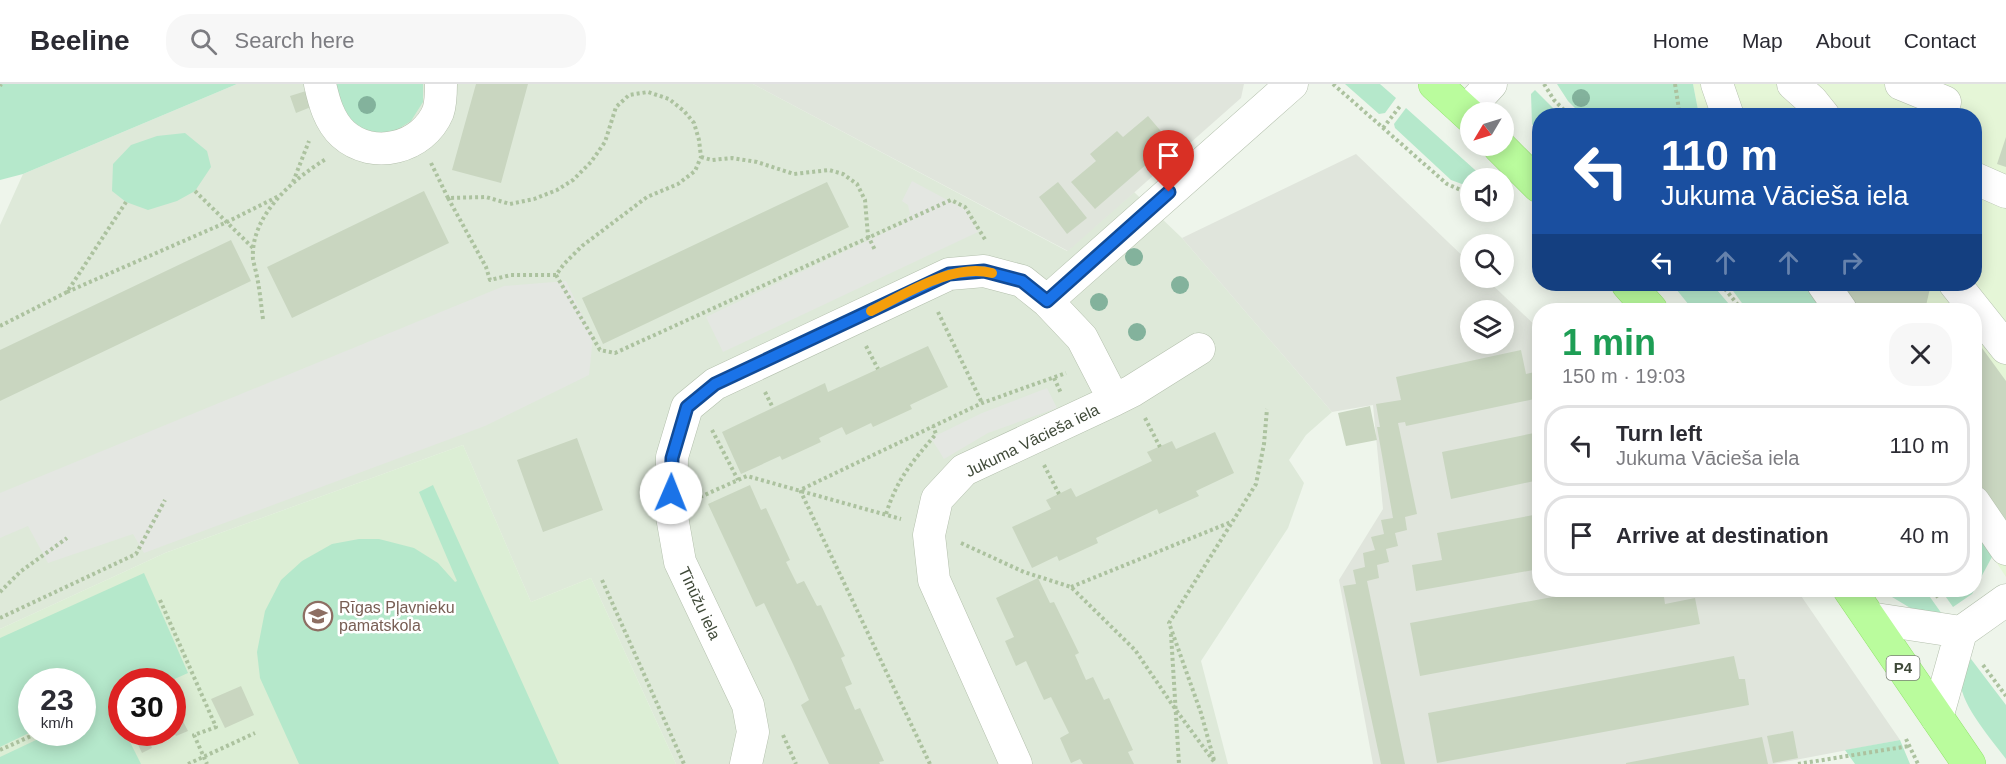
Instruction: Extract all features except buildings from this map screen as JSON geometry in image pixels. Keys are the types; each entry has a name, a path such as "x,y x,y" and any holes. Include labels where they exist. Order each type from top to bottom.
{"main road":[{"path":"1435,84 1460,107"},
{"path":"1509,156 1532,179"},
{"path":"1634,291 1645,303"},
{"name":"P4","path":"1855,597 1969,764"}],"street":[{"path":"320,84 331,120 344,135 360,145 376,148 391,148 406,144 420,136 438,111 441,84"},
{"path":"1047,301 1292,84"},
{"path":"1477,102 1491,84"},
{"path":"1717,84 1725,108"},
{"path":"1793,84 1818,108"},
{"path":"1901,84 1947,101"},
{"path":"1982,182 2006,192"},
{"name":"Tīnūžu iela","path":"746,764 753,732 748,705 680,562 671,511 672,458 687,407 715,384 949,274 984,271 1022,281 1047,301"},
{"path":"1961,291 1970,303"},
{"name":"Jukuma Vācieša iela","path":"1016,764 934,580 929,535 938,499 964,470 1114,400 1082,338 1047,301"},
{"path":"1982,318 2006,348"},
{"path":"1114,400 1132,392 1199,349"},
{"path":"1982,514 2006,549"},
{"path":"1937,718 1961,632 2006,600"},
{"path":"1869,618 1961,632"}],"path":[{"path":"1333,84 1447,184 1460,190"},
{"path":"1544,84 1562,108"},
{"path":"1676,84 1679,108"},
{"path":"448,198 486,197 510,204 534,199 557,190 573,180 591,162 605,142 616,107 629,94 648,92 669,99 694,123 701,157 695,171 678,184 647,197 582,246 556,275"},
{"path":"1383,128 1401,105"},
{"path":"427,154 486,267 490,280 511,275 556,275"},
{"path":"263,318 253,258 257,235 267,214 292,182 335,155"},
{"path":"701,157 712,160 732,158 757,162 794,174 830,170 843,174 857,184 865,200 868,236 875,250"},
{"path":"195,191 254,250"},
{"path":"0,326 67,292 227,222 279,196"},
{"path":"556,275 600,351 615,353 951,200 965,207 989,246"},
{"path":"67,292 126,202"},
{"path":"925,285 982,403"},
{"path":"1727,291 1736,303"},
{"path":"801,490 982,403 1070,371"},
{"path":"1179,764 1169,623 1256,484 1264,444 1267,409"},
{"path":"886,514 897,484 912,461 936,434 933,426"},
{"path":"711,428 738,480"},
{"path":"698,498 747,476 931,527 946,537 1024,572 1071,587 1135,650 1215,764"},
{"path":"801,490 930,764"},
{"path":"0,618 136,554 165,500"},
{"path":"1071,587 1232,522"},
{"path":"0,591 20,572 67,538"},
{"path":"602,580 684,764"},
{"path":"160,600 216,727 194,735 207,764"},
{"path":"1170,627 1201,713 1215,764"},
{"path":"780,728 796,764"},
{"path":"188,764 255,733"},
{"path":"1906,739 1918,764"},
{"path":"0,750 18,742"},
{"path":"1798,764 1909,746"}],"shaded area":[{"path":"0,84 237,84 23,174 0,180"},
{"path":"237,84 753,84 1067,251 1134,192 1182,238 1332,412 1306,435 1289,460 1304,483 1288,528 1201,661 1228,764 676,764 591,578 531,602 463,445 165,553 0,629 0,225 23,174"},
{"path":"333,84 423,84 423,102 411,121 392,133 370,135 350,126"},
{"path":"753,84 1244,84 1241,98 1068,251"},
{"path":"1345,84 1380,84 1396,98 1385,113 1379,114"},
{"path":"1557,84 1693,84 1698,108 1575,108"},
{"path":"1693,84 2006,84 2006,577 1982,540 1982,303 1817,303 1809,291 1982,291 1982,108 1698,108"},
{"path":"1535,90 1553,108 1532,108 1532,124 1531,94"},
{"path":"1406,108 1473,168 1460,168 1460,183 1451,180 1395,128 1394,124"},
{"path":"185,133 207,151 211,167 195,191 177,201 148,210 126,202 112,191 113,164 131,145 157,136"},
{"path":"1356,154 1460,253 1460,288 1496,288 1508,300 1460,300 1460,354 1514,354 1514,305 1532,322 1532,597 1802,597 1900,740 1774,764 1373,764 1339,580 1383,509 1373,405 1332,412 1182,238"},
{"path":"912,181 966,210 978,232 723,352 706,317 903,224 910,214 908,205 902,201"},
{"path":"566,281 593,337 589,375 485,426 144,553 133,534 48,563 28,526 0,538 0,493 504,286"},
{"path":"1678,291 1718,291 1728,303 1687,303"},
{"path":"1733,291 1809,291 1817,303 1742,303"},
{"path":"1047,388 1057,408 988,433 944,459 931,438 982,413"},
{"name":"Rīgas Pļavnieku pamatskola","path":"463,445 531,602 591,578 676,764 0,764 0,629 165,553"},
{"path":"433,485 559,764 299,764 260,678 257,652 265,611 281,580 302,561 332,544 359,539 379,539 414,548 438,563 455,582 457,581 419,492"},
{"path":"1982,539 1993,555 1982,575"},
{"path":"144,573 186,668 108,668 108,746 132,746 141,764 0,764 0,757 23,746 96,746 96,668 18,668 18,738 0,747 0,638"},
{"path":"1892,597 1930,597 1942,614 1922,615"},
{"path":"1946,597 1968,597 1953,607"},
{"path":"1971,659 2006,705 2006,759 1978,722 1965,700 1961,681 1964,669"},
{"path":"1900,740 1910,764 1855,764 1845,750"}],"slow traffic":[{"path":"871,311 949,274 984,271 992,273"}],"place":[{"name":"Rīgas Pļavnieku pamatskola","path":"318,616"}],"route":[{"path":"671,493 672,458 687,407 715,384 949,274 984,271 1022,281 1047,301 1169,192"}]}
